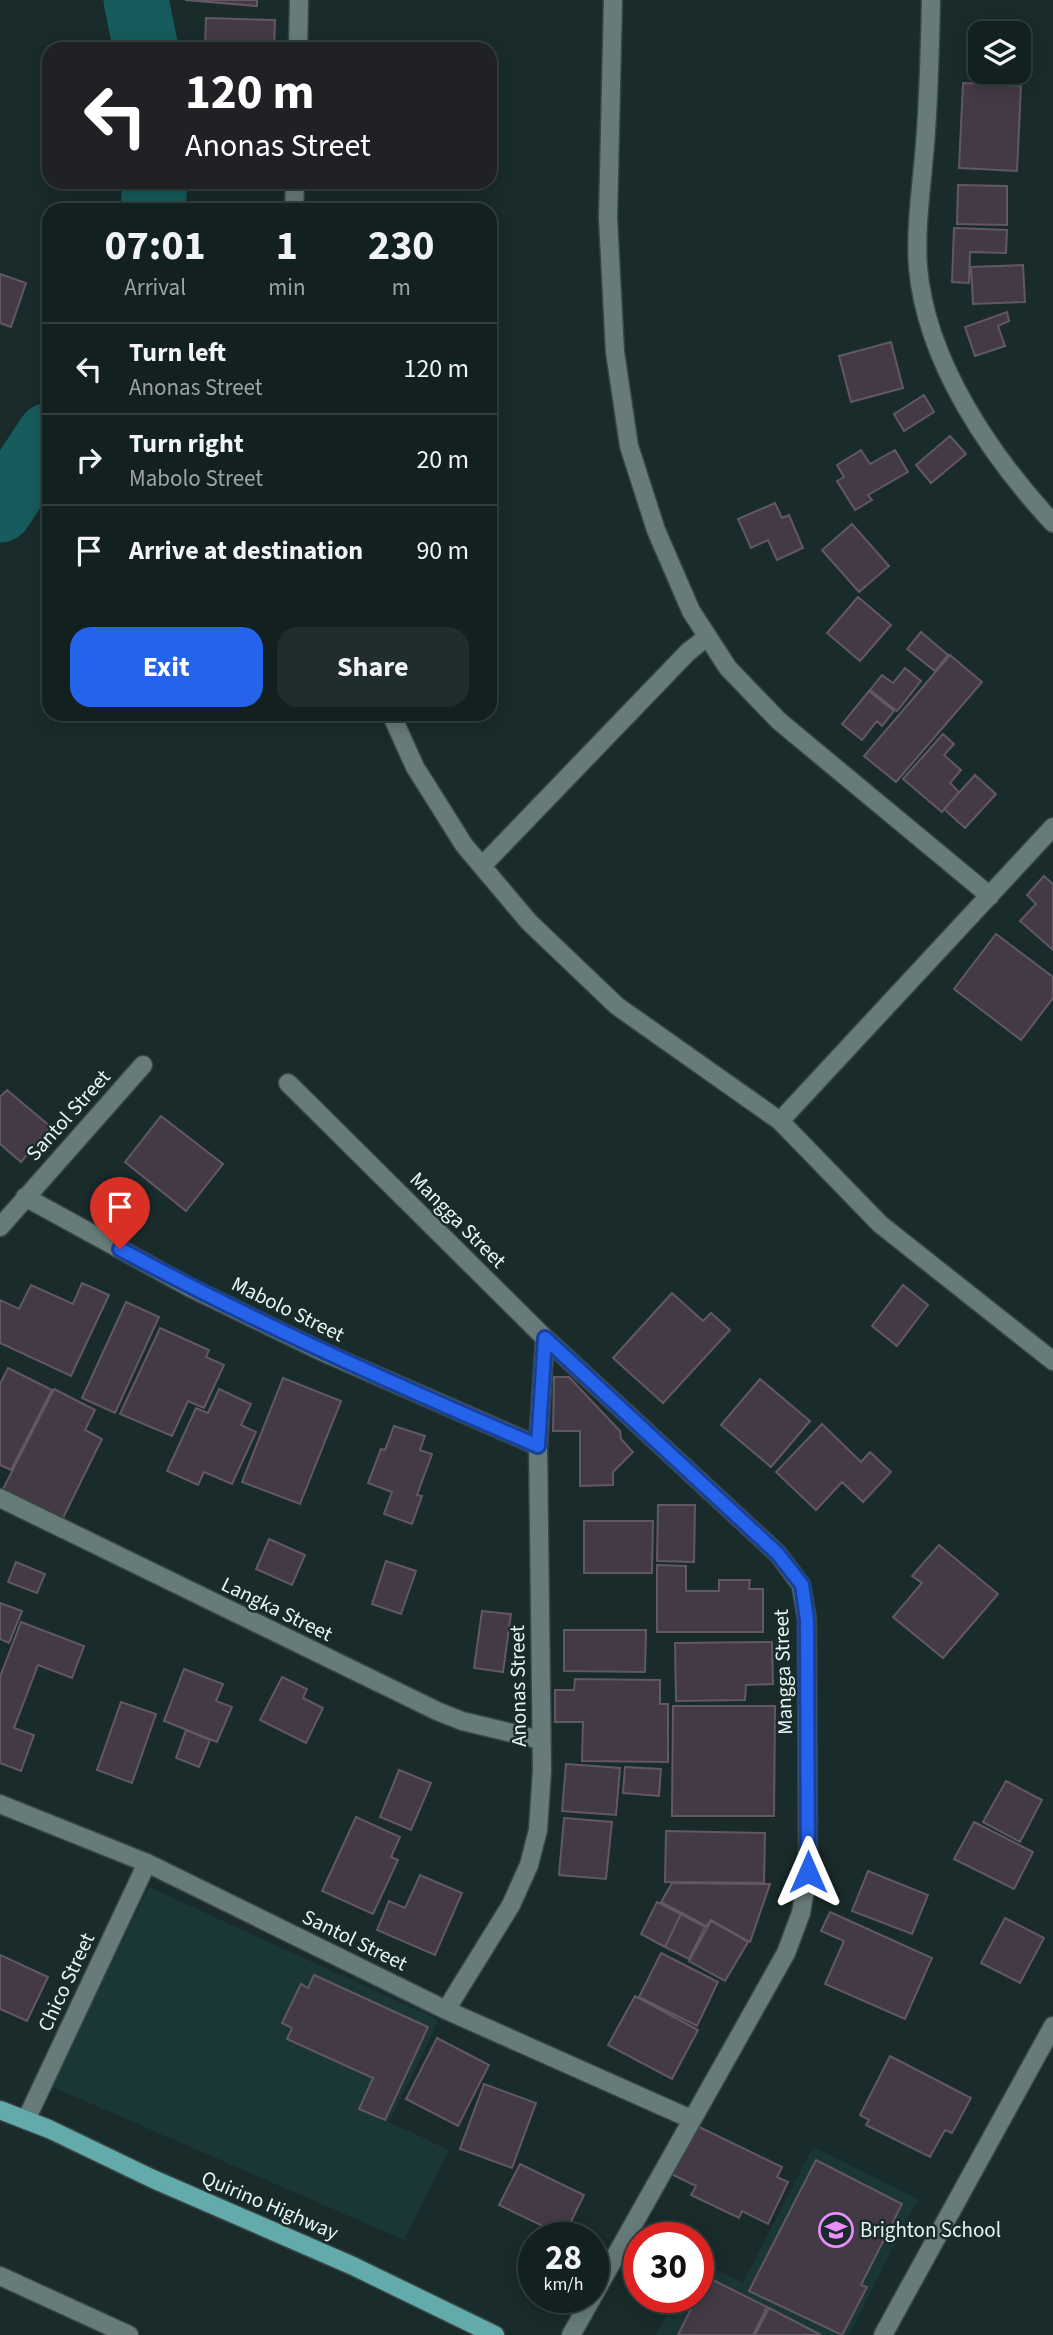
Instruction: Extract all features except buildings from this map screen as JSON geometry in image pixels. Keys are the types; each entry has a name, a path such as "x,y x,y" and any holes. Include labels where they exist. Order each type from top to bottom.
{"main road":[{"name":"Quirino Highway","path":"0,2110 353,2266 495,2335"},
{"name":"Quirino Highway","path":"0,2117 26,2120"}],"street":[{"path":"298,42 299,0"},
{"path":"613,0 608,218 615,352 629,446 656,530 691,611 728,668 779,722 990,896"},
{"path":"931,0 929,98 918,267 930,322 944,362 977,425 1017,484 1053,523"},
{"path":"482,866 688,652 707,636"},
{"path":"394,721 415,767 464,845 529,922 617,1006 780,1121 880,1224 1053,1361"},
{"path":"780,1121 1053,827"},
{"name":"Santol Street","path":"0,1227 143,1065"},
{"name":"Mangga Street","path":"288,1083 545,1338 778,1554 802,1585 807,1620 808,1872 801,1913 786,1954 609,2268"},
{"name":"Mabolo Street","path":"25,1197 191,1287 311,1346 538,1446"},
{"name":"Anonas Street","path":"446,2010 511,1905 529,1865 538,1830 541,1740 538,1446 545,1338"},
{"name":"Langka Street","path":"0,1498 437,1712 462,1721 541,1740"},
{"name":"Santol Street","path":"0,1804 147,1863 446,2010 691,2119"},
{"name":"Chico Street","path":"26,2120 147,1863"},
{"path":"883,2335 1053,2026"},
{"path":"0,2276 128,2335"},
{"name":"Mangga Street","path":"571,2335 584,2313"}],"shaded area":[{"path":"149,1887 439,2020 389,2122 449,2150 404,2240 50,2086"},
{"name":"Brighton School","path":"813,2147 918,2199 849,2335 656,2335 667,2313 714,2313 714,2269 743,2283"}],"waterway":[{"path":"136,0 145,42"},
{"path":"154,189 154,203"},
{"path":"0,510 42,446"}],"place":[{"name":"Brighton School","path":"836,2230"}],"route":[{"path":"120,1249 323,1352 538,1446 545,1338 778,1554 802,1585 807,1620 808,1872"}]}
